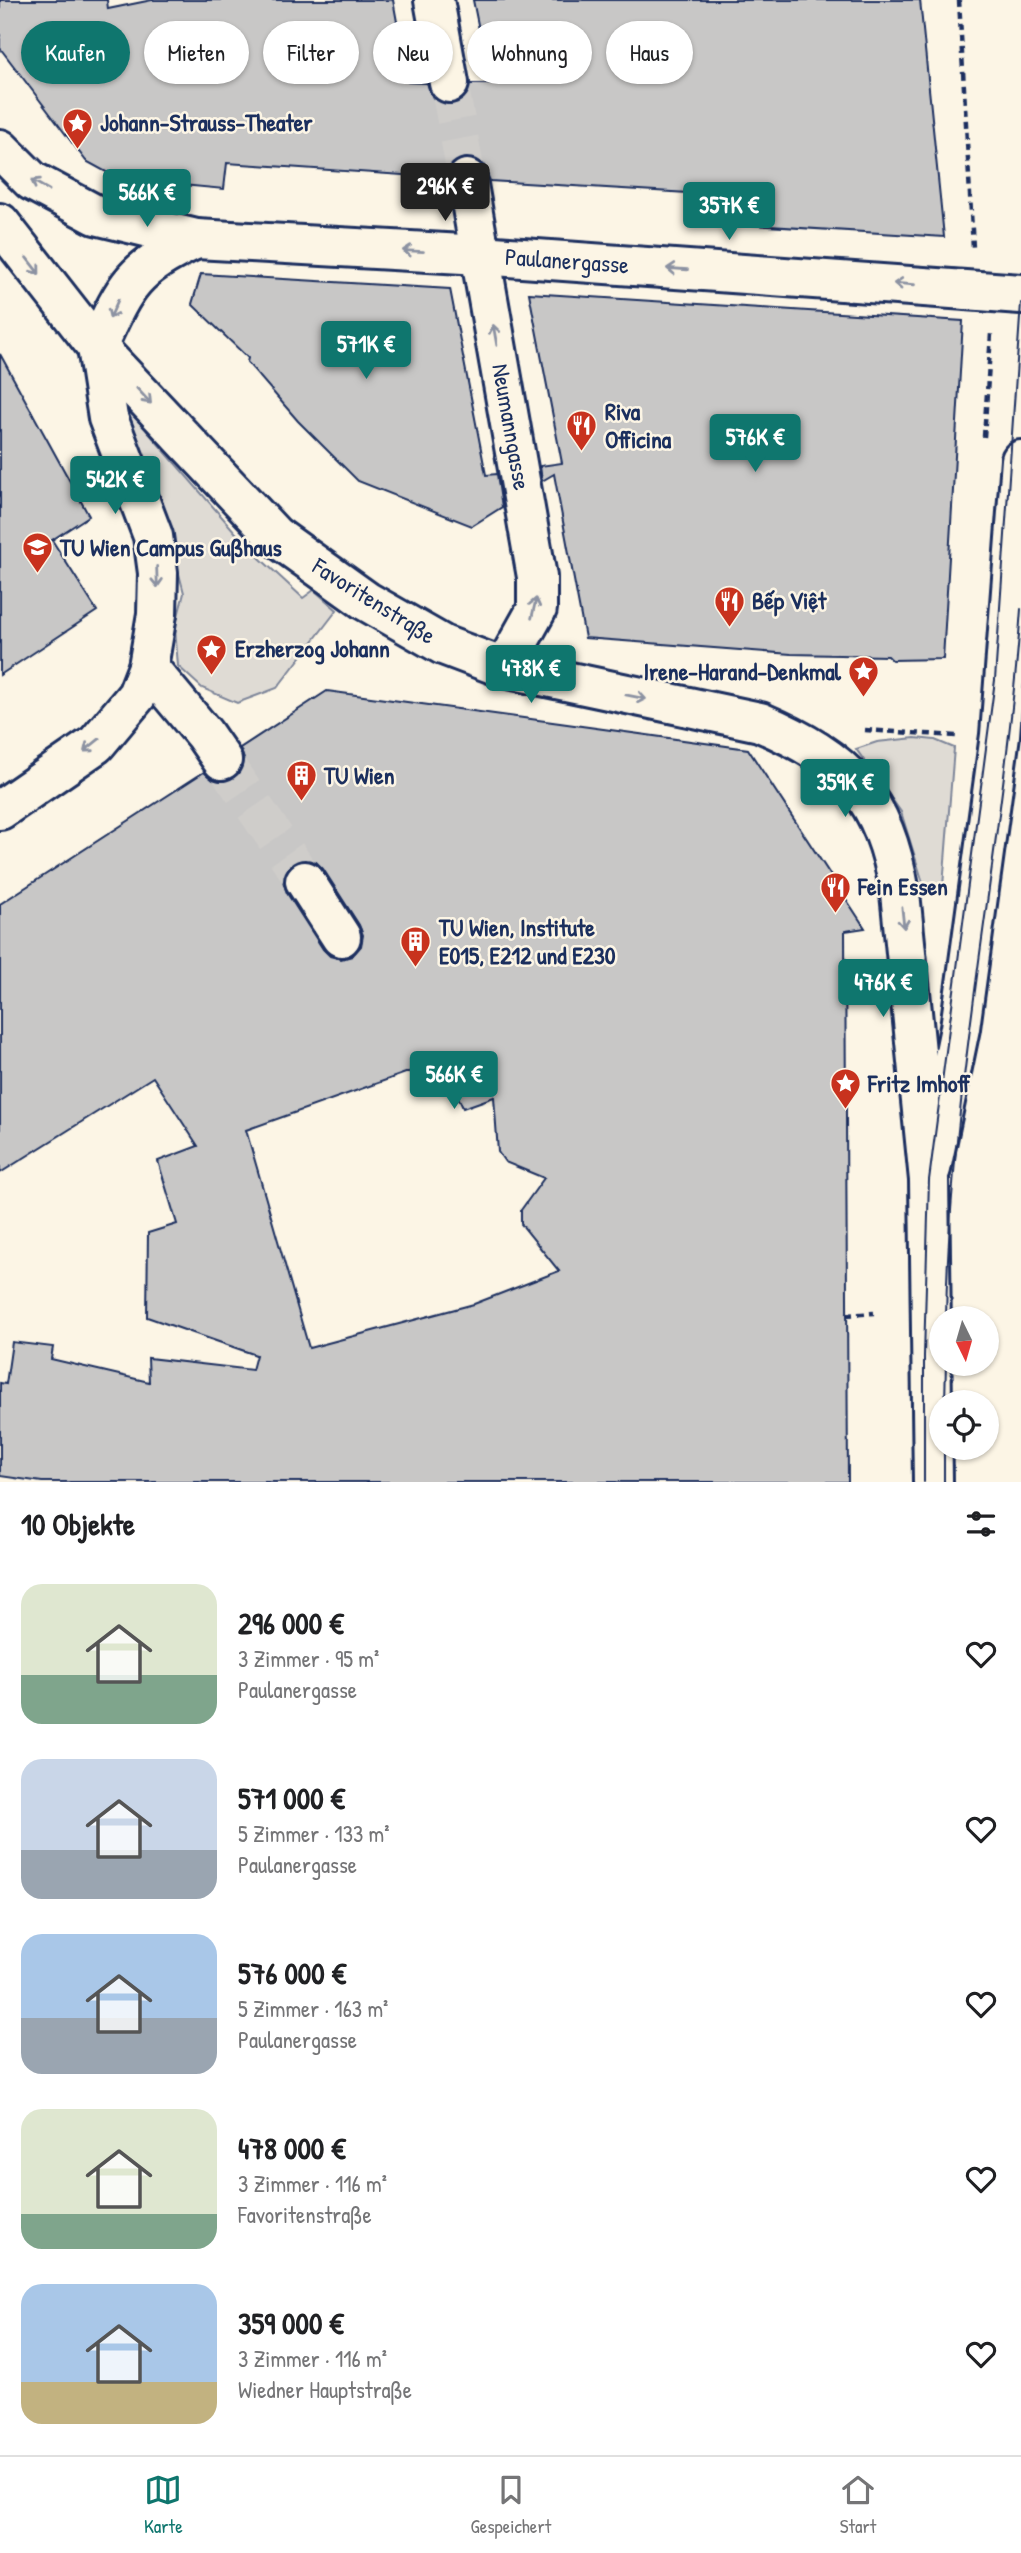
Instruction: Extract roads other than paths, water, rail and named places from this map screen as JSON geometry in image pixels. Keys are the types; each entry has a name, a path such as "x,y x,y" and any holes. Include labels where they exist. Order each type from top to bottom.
{"main road":[{"path":"434,0 438,21"},
{"path":"0,149 32,181 96,215 196,239"},
{"name":"Neumanngasse","path":"467,179 537,577 537,609 504,668"},
{"name":"Favoritenstraße","path":"0,223 97,347 275,536 366,601 443,645 504,668 760,722 793,736 835,762 869,800 893,850 900,893 929,1180"},
{"path":"97,347 121,293 155,259 196,239"},
{"name":"Paulanergasse","path":"196,239 481,255 1021,294"},
{"name":"Favoritenstraße","path":"97,347 108,418 153,536 157,614 142,681"},
{"path":"933,1482 929,1180 960,1028 1010,735 1021,460"},
{"path":"0,810 96,744 142,681 204,734 222,760"},
{"path":"305,881 341,937"}],"tunnel":[{"path":"449,84 467,179"},
{"path":"222,760 305,881"}],"tram line":[{"path":"924,1482 929,1180 995,680 1021,303"},
{"path":"947,1306 957,1140 1003,786 1021,609"},
{"path":"945,1390 946,1376"},
{"path":"944,1460 944,1482"}],"place":[{"name":"Johann-Strauss-Theater","path":"77,150"},
{"name":"Riva Officina","path":"582,453"},
{"name":"TU Wien Campus Gußhaus","path":"37,575"},
{"name":"Bếp Việt","path":"729,628"},
{"name":"Erzherzog Johann","path":"212,676"},
{"name":"Irene-Harand-Denkmal","path":"864,699"},
{"name":"TU Wien","path":"301,803"},
{"name":"Fein Essen","path":"835,914"},
{"name":"TU Wien, Institute E015, E212 und E230","path":"416,969"},
{"name":"Fritz Imhoff","path":"845,1111"}]}
